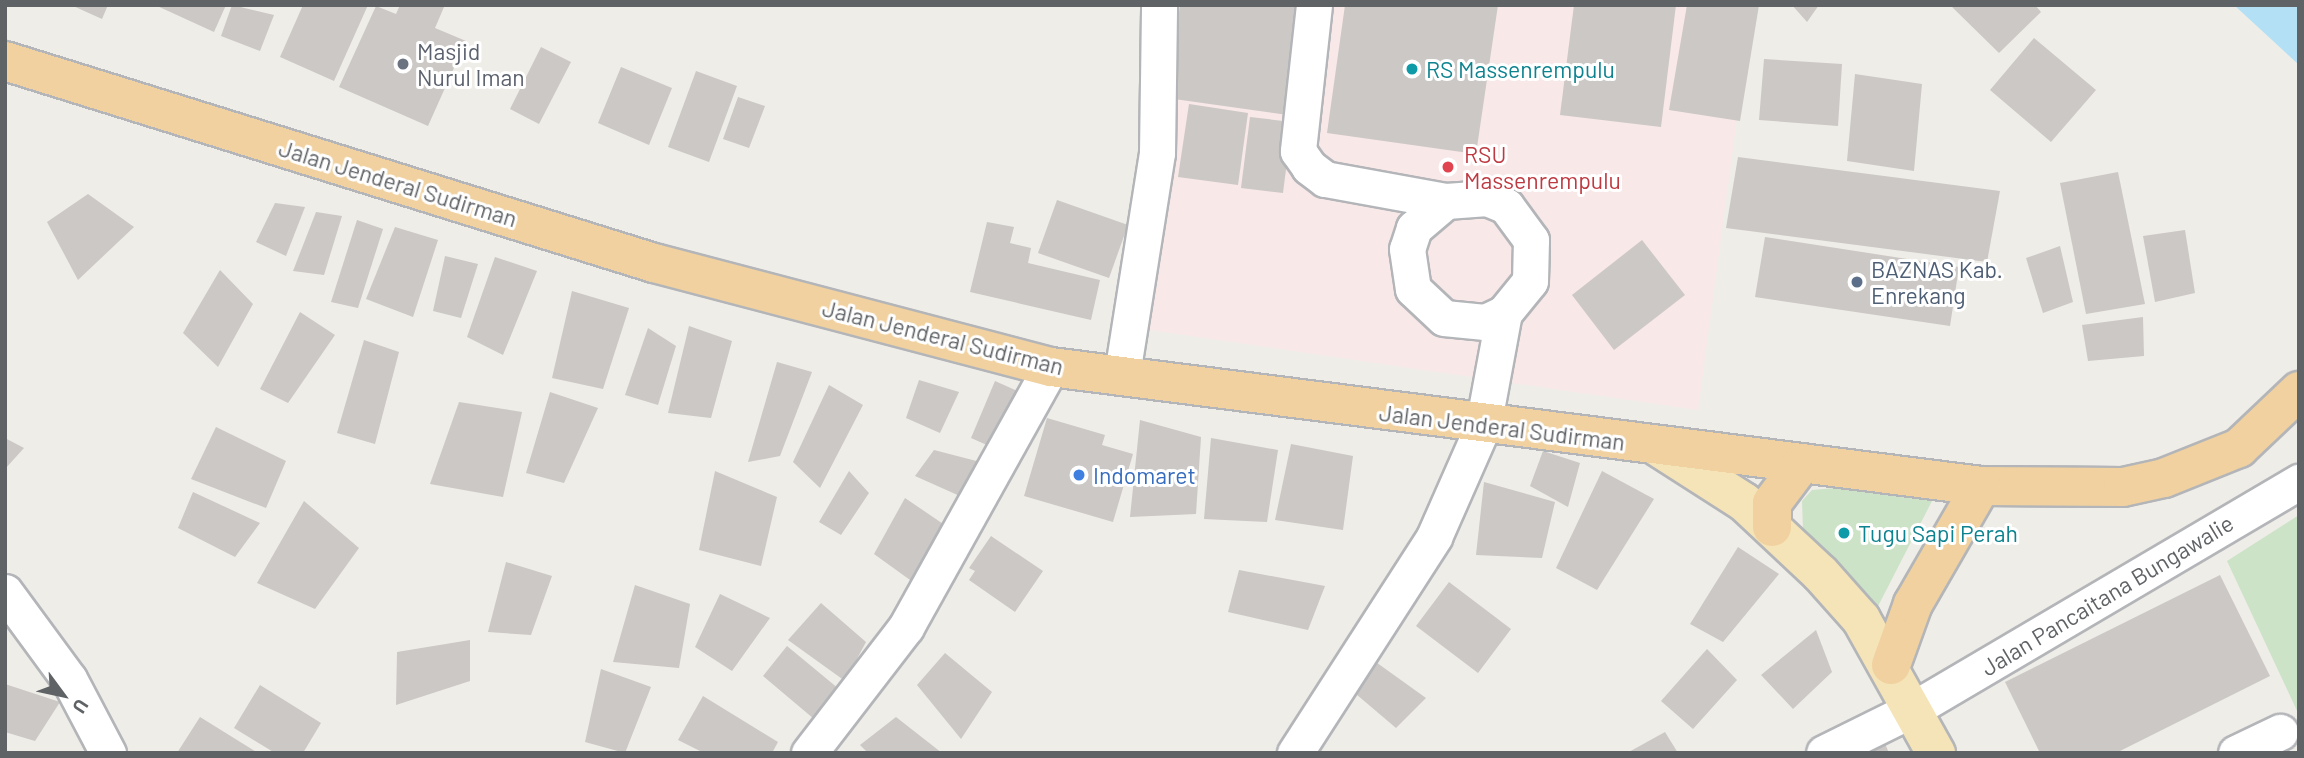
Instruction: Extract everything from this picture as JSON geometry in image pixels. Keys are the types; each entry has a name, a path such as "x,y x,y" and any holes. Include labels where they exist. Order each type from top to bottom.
{"highway":[{"name":"Jalan Jenderal Sudirman","path":"7,67 654,263 1051,366 1122,374 1483,428 1658,447"},
{"path":"1658,447 1981,486 2123,487 2164,478 2239,448 2299,391"},
{"path":"1772,527 1772,503 1802,463"},
{"path":"1891,665 1913,604 1981,486"}],"main road":[{"name":"Jalan Jenderal Sudirman","path":"1658,447 1719,483 1772,527 1861,619 1891,665 1936,753"}],"street":[{"path":"1122,374 1157,153 1159,5"},
{"path":"1314,5 1298,151 1325,179 1446,201 1487,198 1506,206 1531,240 1530,281 1503,313 1485,322 1444,318 1413,289 1407,249 1414,228 1446,201"},
{"path":"1295,753 1434,537 1483,428 1503,313"},
{"path":"809,753 906,626 1051,366"},
{"name":"Jalan Pancaitana Bungawalie","path":"1824,753 1915,708 2299,481"},
{"path":"5,592 69,679 108,753"},
{"path":"2236,753 2280,732"}],"shaded area":[{"name":"RSU Massenrempulu","path":"1190,5 1752,5 1698,410 1143,329"}],"green space":[{"path":"1835,488 1932,501 1874,614 1803,530 1802,501 1812,490"},
{"path":"2299,515 2299,715 2227,561"}],"water":[{"path":"2234,5 2299,5 2299,65"}],"building":[{"path":"71,5 108,5 102,19"},
{"path":"155,5 226,5 214,32"},
{"path":"232,5 274,15 260,51 221,36"},
{"path":"303,5 368,5 334,81 280,57"},
{"name":"Masjid Nurul Iman","path":"400,5 444,7 435,28 466,41 428,126 339,87 376,6 396,14"},
{"path":"1180,5 1304,5 1288,115 1167,98"},
{"name":"RS Massenrempulu","path":"1345,5 1498,5 1476,154 1327,133"},
{"path":"1574,5 1676,5 1661,127 1560,115"},
{"path":"1687,5 1759,5 1740,121 1669,110"},
{"path":"1792,5 1819,5 1807,22"},
{"path":"1950,5 2035,5 2041,12 1999,53"},
{"path":"2034,38 2096,90 2051,142 1990,90"},
{"path":"541,47 571,62 539,124 510,109"},
{"path":"1764,59 1842,64 1838,126 1759,120"},
{"path":"621,67 672,88 649,145 598,123"},
{"path":"696,71 737,86 709,162 668,147"},
{"path":"1855,74 1922,84 1914,171 1847,161"},
{"path":"738,97 765,106 749,148 723,139"},
{"path":"1189,104 1248,113 1238,185 1178,177"},
{"path":"1250,117 1292,122 1283,193 1241,188"},
{"path":"1738,157 2000,191 1987,262 1726,228"},
{"path":"2118,172 2145,304 2086,314 2060,183"},
{"path":"88,194 134,227 78,280 47,222"},
{"path":"1057,200 1128,225 1109,278 1038,253"},
{"path":"275,203 305,207 286,256 256,242"},
{"path":"316,212 342,216 324,275 293,271"},
{"path":"357,220 383,229 358,308 331,302"},
{"path":"987,222 1014,227 1010,243 1031,248 1028,263 1100,280 1091,320 970,292"},
{"path":"395,227 438,240 413,317 366,299"},
{"path":"2185,230 2195,293 2155,302 2143,236"},
{"name":"BAZNAS Kab. Enrekang","path":"1765,237 1959,267 1950,326 1755,297"},
{"path":"1642,240 1685,295 1614,350 1572,295"},
{"path":"2060,246 2073,302 2043,313 2026,258"},
{"path":"445,256 478,264 461,318 433,311"},
{"path":"495,257 537,271 503,355 467,337"},
{"path":"220,270 253,304 218,367 183,333"},
{"path":"572,291 629,308 603,389 552,378"},
{"path":"300,312 335,335 288,403 260,389"},
{"path":"2143,317 2144,356 2088,361 2082,325"},
{"path":"689,326 732,341 711,418 668,413"},
{"path":"648,328 676,346 658,405 625,395"},
{"path":"364,340 399,352 375,444 337,433"},
{"path":"777,362 812,372 780,456 748,462"},
{"path":"919,380 959,392 940,433 906,418"},
{"path":"995,381 1029,396 1005,453 971,438"},
{"path":"829,385 863,405 820,488 793,462"},
{"path":"550,392 598,408 564,483 526,473"},
{"path":"459,402 522,412 503,497 430,484"},
{"name":"Indomaret","path":"1047,418 1105,435 1102,445 1133,454 1113,522 1024,496"},
{"path":"1140,420 1201,437 1196,514 1130,517"},
{"path":"216,427 286,461 266,508 191,479"},
{"path":"5,438 24,448 5,469"},
{"path":"1211,438 1278,450 1267,522 1204,519"},
{"path":"1291,444 1353,456 1343,530 1275,520"},
{"path":"934,450 988,464 971,501 915,476"},
{"path":"1543,451 1580,463 1568,507 1530,486"},
{"path":"715,471 777,497 761,566 699,550"},
{"path":"849,471 869,493 841,535 819,522"},
{"path":"1602,471 1654,499 1597,590 1556,568"},
{"path":"1484,482 1555,502 1542,558 1476,555"},
{"path":"193,492 260,523 235,557 178,528"},
{"path":"905,498 952,530 917,585 874,554"},
{"path":"304,501 359,548 315,609 257,583"},
{"path":"991,536 1043,571 1015,612 969,580 975,571 969,568"},
{"path":"1738,547 1779,574 1723,642 1690,624"},
{"path":"506,562 552,576 531,635 488,632"},
{"path":"1239,570 1325,586 1308,630 1228,612"},
{"path":"2220,575 2270,676 2116,753 2040,753 2005,682"},
{"path":"1449,582 1511,629 1478,673 1416,626"},
{"path":"635,585 690,604 679,668 613,662"},
{"path":"720,594 770,618 732,671 695,647"},
{"path":"821,603 866,642 845,681 788,640"},
{"path":"1816,630 1832,672 1793,709 1761,675"},
{"path":"470,640 470,681 396,705 397,652"},
{"path":"787,646 845,694 820,724 763,676"},
{"path":"1707,649 1737,680 1693,729 1661,701"},
{"path":"945,653 992,692 961,739 917,685"},
{"path":"1373,660 1426,698 1396,728 1343,683"},
{"path":"601,669 651,687 625,753 585,742"},
{"path":"5,684 60,702 35,741 5,732"},
{"path":"260,685 321,723 303,753 275,753 234,728"},
{"path":"703,696 778,742 772,753 704,753 678,740"},
{"path":"200,717 258,753 177,753"},
{"path":"896,717 942,753 868,753 860,745"},
{"path":"1665,732 1678,753 1627,753"},
{"path":"1883,739 1889,753 1853,753"}],"place":[{"name":"Masjid Nurul Iman","path":"403,64"},
{"name":"RS Massenrempulu","path":"1412,69"},
{"name":"RSU Massenrempulu","path":"1448,167"},
{"name":"BAZNAS Kab. Enrekang","path":"1857,282"},
{"name":"Indomaret","path":"1079,475"},
{"name":"Tugu Sapi Perah","path":"1844,533"}]}
